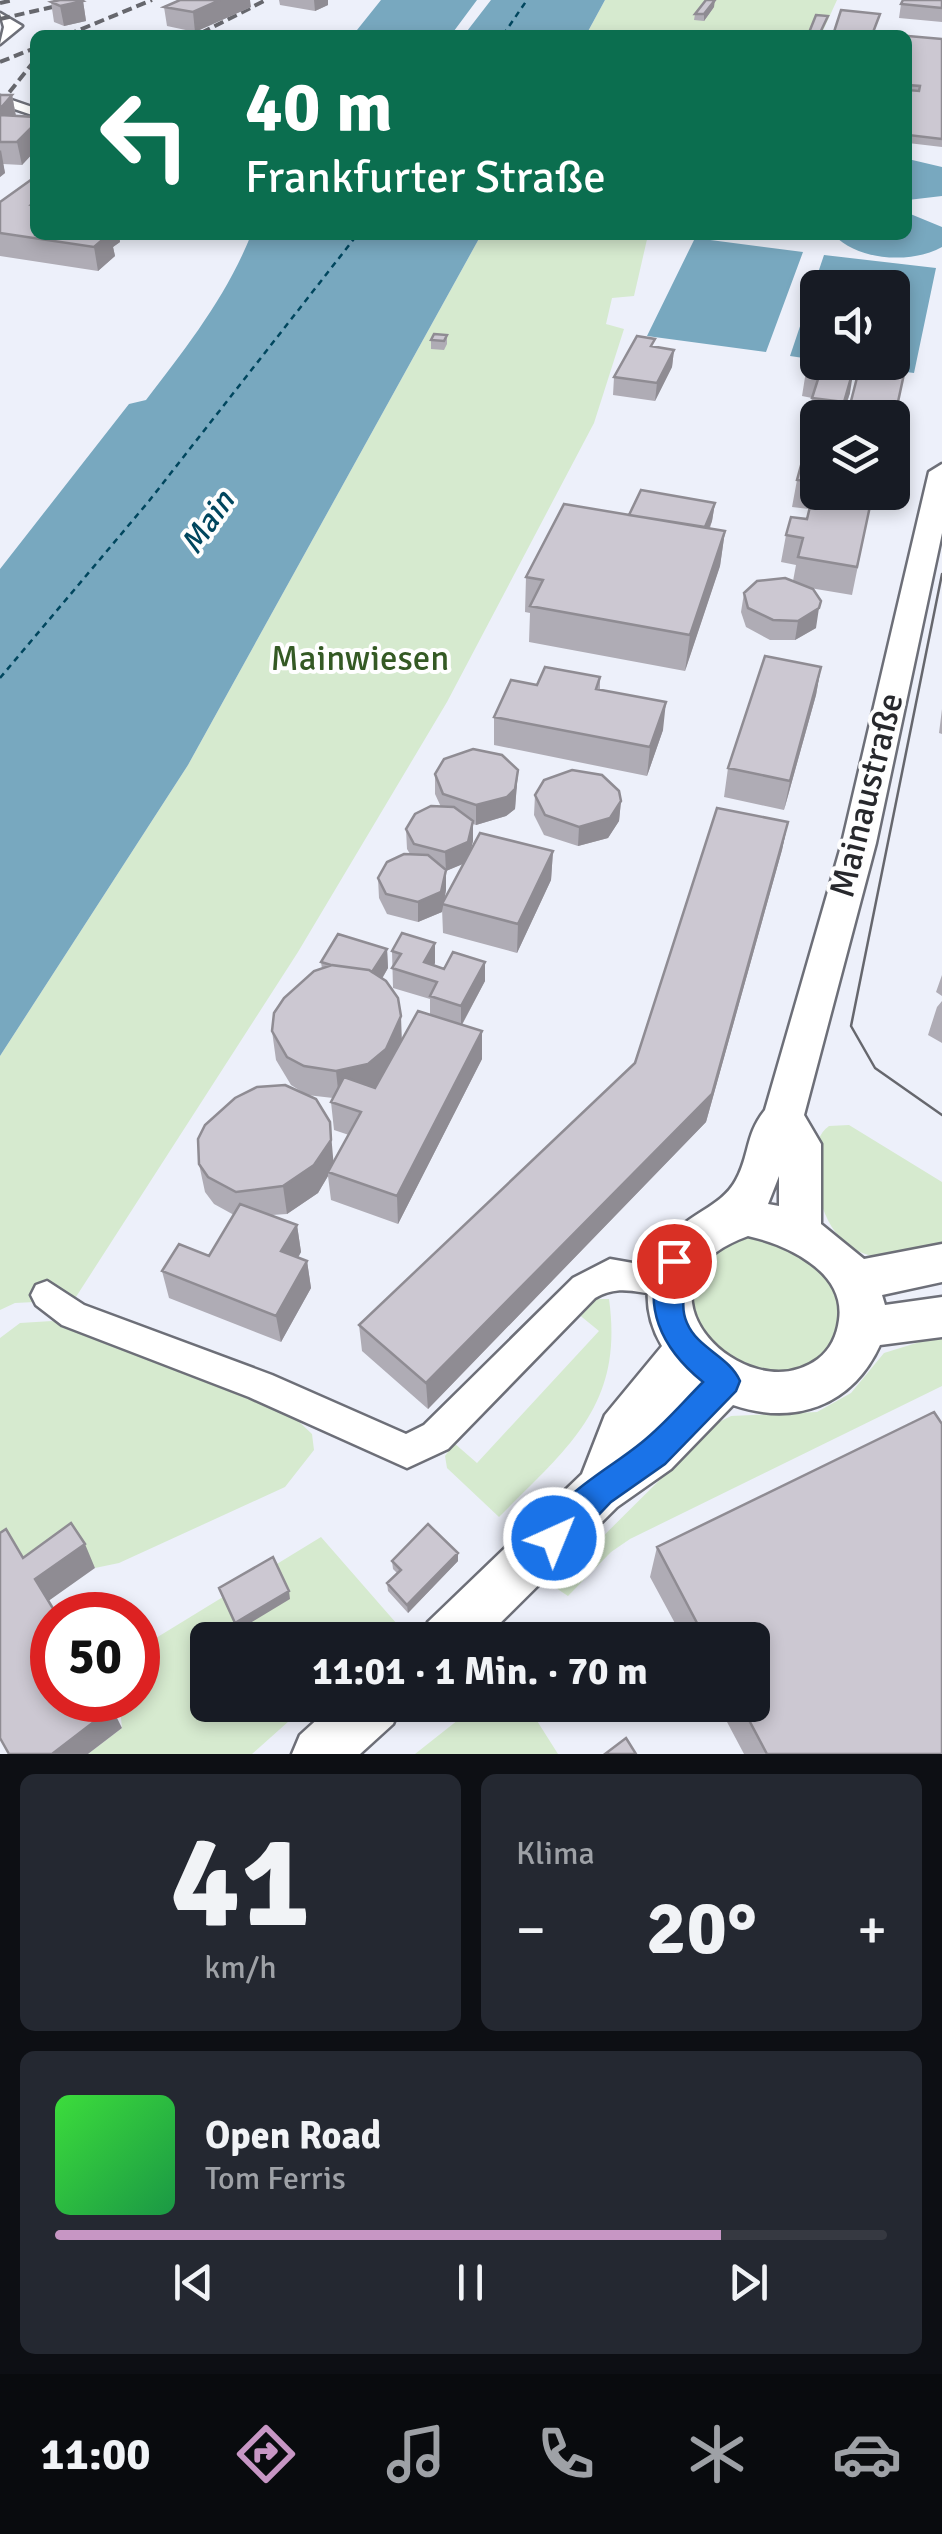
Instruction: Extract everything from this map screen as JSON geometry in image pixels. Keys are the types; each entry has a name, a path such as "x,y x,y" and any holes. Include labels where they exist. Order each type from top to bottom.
{"main road":[{"path":"0,18 14,26 0,39"},
{"name":"Mainaustraße","path":"722,1223 755,1189 768,1136 784,1116 806,1024 859,843 942,472"},
{"path":"784,1116 800,1144 800,1230"},
{"path":"857,1300 856,1346 840,1369 817,1385 788,1393 756,1391 725,1381 686,1350 673,1328 667,1304 646,1278 686,1244 722,1223 748,1218 800,1230 834,1253 857,1300 885,1326 942,1317"},
{"path":"857,1300 942,1263"},
{"path":"600,1490 622,1431 686,1350"},
{"path":"464,1622 600,1490 654,1453 725,1381"},
{"path":"319,1754 355,1722"}],"street":[{"path":"0,100 30,110"},
{"path":"47,1295 72,1315 260,1386 407,1451 436,1437 584,1288 610,1273 646,1278"}],"green space":[{"path":"605,0 837,0 823,30 589,30"},
{"name":"Mainwiesen","path":"478,240 647,240 634,296 612,298 606,324 624,329 594,423 447,702 298,952 74,1300 15,1303 0,1310 0,1056 188,765"},
{"path":"849,1125 942,1182 942,1250 886,1258 863,1253 839,1237 820,1198 817,1151 821,1135 829,1126"},
{"path":"747,1233 806,1251 837,1300 840,1322 835,1342 807,1371 787,1378 765,1379 744,1372 694,1335 687,1293 690,1269 709,1252"},
{"path":"595,1299 609,1299 611,1336 608,1368 599,1397 568,1445 499,1517 447,1468 445,1456 454,1443 477,1463 599,1331 577,1313"},
{"path":"52,1321 294,1417 312,1434 314,1450 285,1487 119,1563 95,1568 82,1547 0,1565 0,1338 20,1323"},
{"path":"942,1335 942,1386 630,1539 611,1552 568,1596 553,1586 717,1423 731,1416 817,1412 851,1393 884,1353"},
{"path":"321,1537 395,1622 190,1622 190,1722 288,1722 252,1754 88,1754 122,1728 121,1722 160,1722 160,1636"},
{"path":"455,1722 538,1722 558,1754 415,1754"}],"water":[{"path":"381,0 477,0 455,30 357,30"},
{"path":"491,0 605,0 589,30 468,30"},
{"path":"912,160 942,167 942,196 912,200"},
{"path":"912,215 942,227 942,247 916,256 871,255 840,240 912,240"},
{"name":"Main","path":"249,240 478,240 188,765 0,1056 0,569 129,404 146,400 204,321"},
{"path":"694,240 803,252 766,352 647,336"},
{"path":"824,255 936,268 914,373 910,372 910,270 819,270"},
{"path":"800,326 800,357 790,356"}],"building":[{"path":"180,0 220,0 193,12 164,7"},
{"path":"706,0 715,0 704,14 695,14"},
{"path":"903,0 942,0 942,8 901,4"},
{"path":"83,1 60,6 51,2"},
{"path":"841,10 880,14 874,30 835,30"},
{"path":"816,15 828,16 821,30 810,30"},
{"path":"912,36 942,39 942,139 912,135 912,90 919,91 920,86 912,85"},
{"path":"0,95 12,95 0,109"},
{"path":"0,115 30,117 30,129 17,142 0,142"},
{"path":"30,181 30,237 0,233 0,202"},
{"path":"47,240 102,240 94,247"},
{"path":"434,334 447,335 444,341 431,340"},
{"path":"637,336 655,339 651,346 674,350 657,383 614,377"},
{"path":"818,380 850,380 845,400 812,398"},
{"path":"856,380 903,380 898,400 851,400"},
{"path":"641,490 715,503 705,527 629,515"},
{"path":"564,504 725,531 690,635 530,606 543,580 526,577"},
{"path":"809,510 869,510 857,567 798,557 803,538 786,535 791,517 807,519"},
{"path":"785,578 813,589 821,601 819,608 798,621 773,620 748,608 744,593 757,581"},
{"path":"765,656 821,667 790,781 728,768"},
{"path":"545,667 600,677 596,689 666,702 650,747 494,717 511,680 537,685"},
{"path":"473,749 502,755 518,770 515,789 507,797 476,805 443,794 435,774 444,759"},
{"path":"572,770 602,775 619,791 621,801 610,818 579,827 545,815 535,795 544,780"},
{"path":"431,806 454,807 473,821 468,842 445,852 414,844 406,829 415,814"},
{"path":"717,808 788,822 712,1094 426,1383 359,1325 635,1063"},
{"path":"480,833 553,851 518,924 442,904"},
{"path":"404,854 428,855 446,870 441,892 418,902 386,894 378,878 387,862"},
{"path":"402,933 435,943 424,962 444,969 453,952 485,962 461,1006 430,996 437,982 392,968 401,954 392,951"},
{"path":"338,934 387,949 372,972 321,962"},
{"path":"332,965 369,970 386,981 398,998 401,1016 386,1049 368,1064 336,1071 304,1066 287,1057 272,1031 274,1013 284,998 314,971"},
{"path":"418,1011 482,1031 397,1196 328,1172 361,1112 331,1102 344,1077 375,1088"},
{"path":"285,1085 316,1099 330,1122 331,1140 314,1165 283,1186 236,1192 208,1177 199,1164 198,1139 205,1125 235,1098 257,1087"},
{"path":"240,1204 297,1225 281,1251 307,1261 276,1316 162,1271 179,1244 209,1256"},
{"path":"934,1412 942,1424 942,1754 767,1754 750,1722 770,1722 770,1622 697,1622 657,1547"},
{"path":"71,1523 85,1544 35,1579 43,1592 30,1592 30,1722 94,1722 52,1754 9,1754 0,1738 0,1533 6,1529 23,1558"},
{"path":"428,1524 458,1553 407,1605 387,1583 401,1570 392,1561"},
{"path":"273,1557 289,1591 235,1622 219,1588"},
{"path":"626,1738 636,1754 605,1754"}],"ferry route":[{"path":"506,30 527,0"},
{"path":"0,678 149,501 353,240"}],"tram line":[{"path":"942,574 851,1026 875,1068 942,1115"}],"railway":[{"path":"0,3 14,0"},
{"path":"0,19 83,0"},
{"path":"79,30 152,0"},
{"path":"207,30 266,0"},
{"path":"0,62 30,50"},
{"path":"0,104 30,66"}],"route":[{"path":"554,1538 600,1490 654,1453 725,1381 686,1350 673,1328 667,1304 674,1261"}]}
